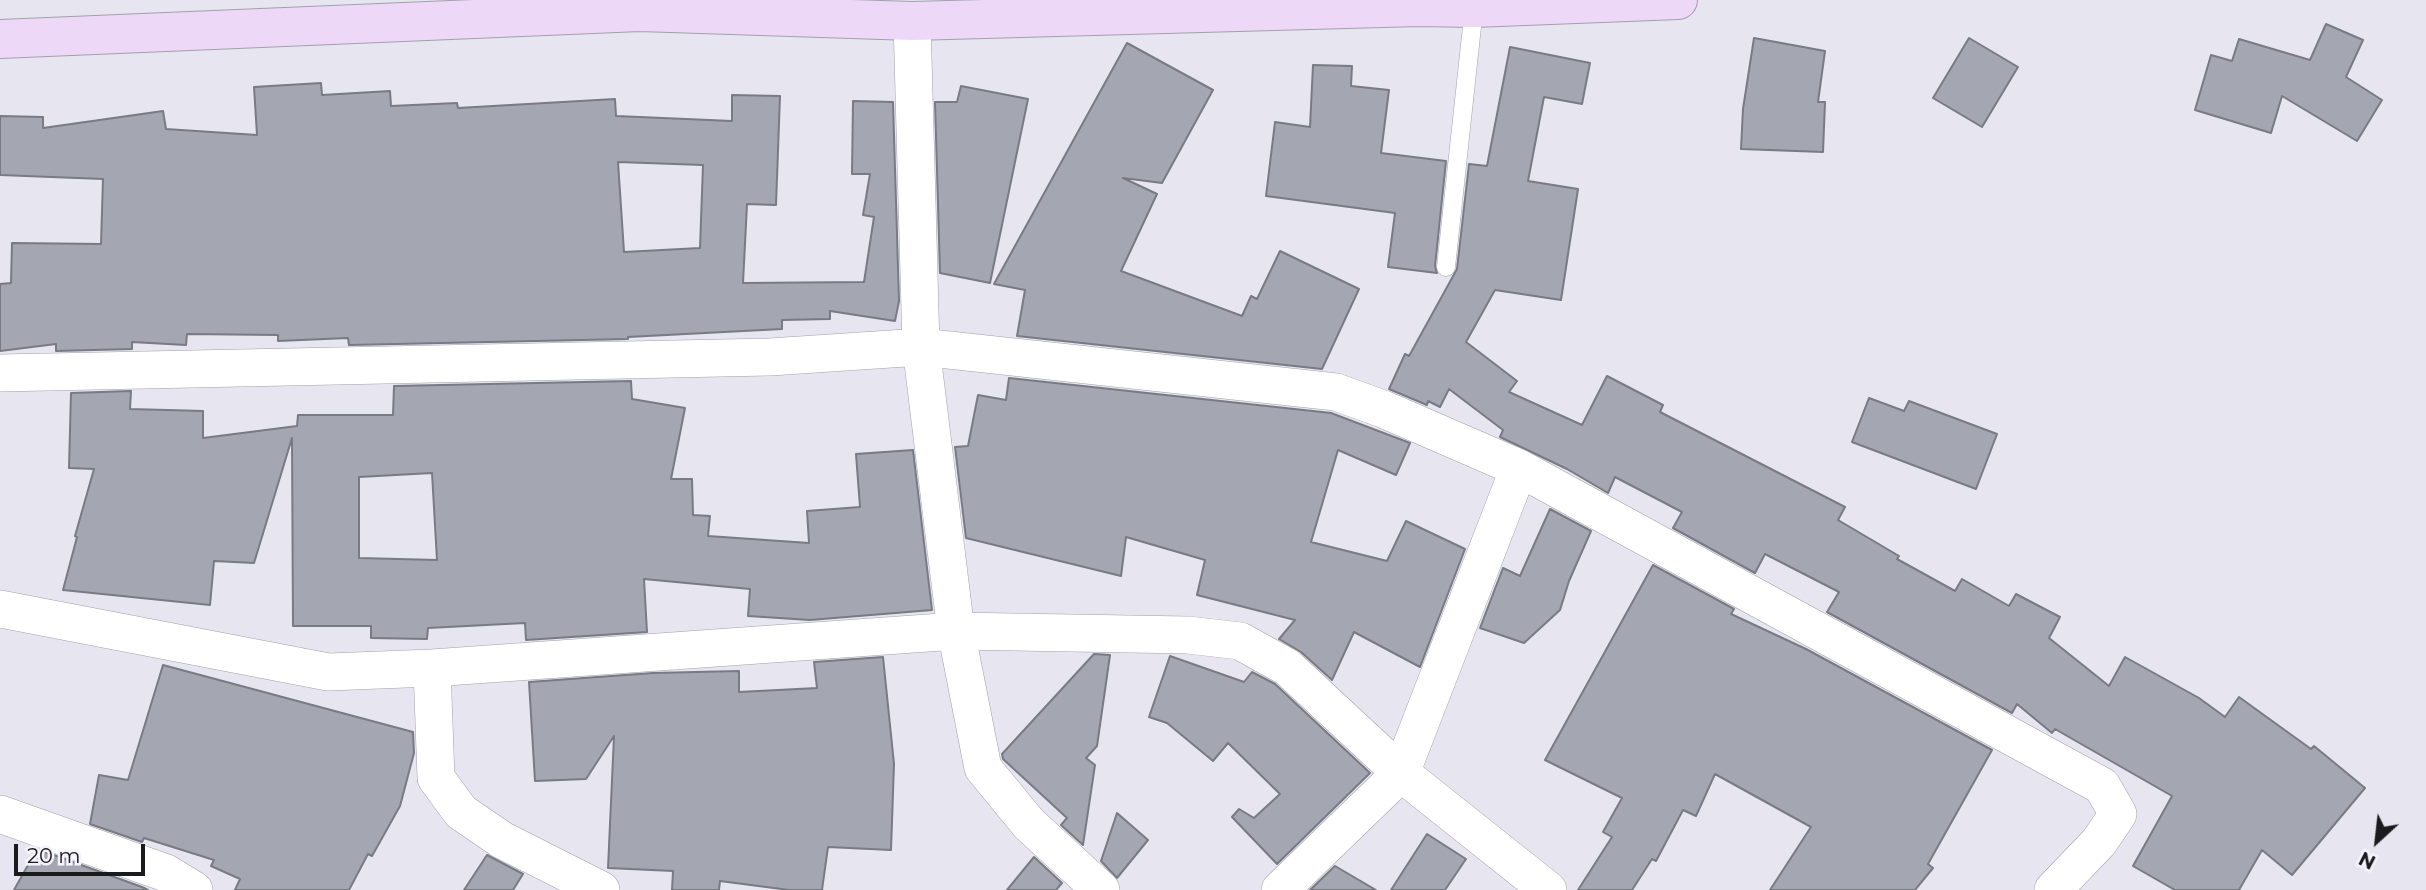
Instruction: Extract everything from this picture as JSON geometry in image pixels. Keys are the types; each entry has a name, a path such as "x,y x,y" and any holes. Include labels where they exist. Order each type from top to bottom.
{"street":[{"path":"0,38 635,6 912,21 964,9 1421,4 1475,8 1678,0"},
{"path":"912,21 921,347 956,631 983,768 1029,824 1101,890"},
{"path":"0,373 770,357 921,347 1336,392 1383,409 1519,468 2102,786 2118,814 2099,842 2053,890"},
{"path":"1279,890 1401,773 1519,468"},
{"path":"0,609 328,672 432,668 956,631 1188,635 1240,641 1287,667 1401,773 1548,890"},
{"path":"432,668 436,778 461,811 502,840 601,890"},
{"path":"0,814 166,873 194,890"}],"lane":[{"path":"1446,267 1475,8"}],"building":[{"path":"2326,24 2363,40 2346,77 2382,100 2357,141 2282,96 2271,133 2195,110 2211,55 2232,61 2239,39 2310,60"},
{"path":"1754,38 1825,51 1818,102 1825,102 1823,152 1741,149 1743,109"},
{"path":"1969,38 2018,67 1982,127 1933,98"},
{"path":"1127,43 1213,90 1162,183 1123,178 1157,194 1121,271 1242,316 1251,296 1257,299 1280,251 1359,289 1322,369 1017,336 1025,290 994,284"},
{"path":"1510,47 1590,63 1582,104 1544,97 1528,181 1578,189 1561,300 1495,290 1466,342 1517,381 1509,392 1582,425 1607,376 1663,405 1660,412 1845,507 1838,520 1899,556 1897,559 1955,591 1962,579 2009,606 2016,594 2060,617 2049,638 2109,686 2125,657 2199,698 2225,717 2239,697 2311,749 2314,746 2365,788 2292,875 2262,850 2239,890 2175,890 2133,866 2172,796 2055,729 2052,733 2017,704 2012,713 1827,612 1839,592 1765,554 1755,573 1673,528 1682,512 1615,477 1608,493 1567,469 1500,437 1503,430 1449,389 1440,407 1428,401 1427,405 1389,389 1405,354 1409,356 1457,269 1469,164 1487,166"},
{"path":"1313,65 1352,66 1351,86 1389,90 1381,153 1446,161 1435,266 1437,273 1388,267 1395,213 1266,196 1275,122 1310,127"},
{"path":"321,83 322,95 390,91 391,106 457,103 458,108 615,99 616,116 732,121 732,95 780,96 776,205 747,204 743,283 864,282 874,217 863,215 870,174 852,174 853,101 893,102 899,301 895,321 830,311 830,319 782,320 782,329 628,339 349,345 348,338 278,341 278,335 187,334 186,345 132,342 132,349 56,351 56,344 0,351 0,284 11,283 12,243 101,244 103,179 0,175 0,116 43,117 43,128 163,111 166,129 257,135 254,87","holes":["618,162 703,165 700,248 624,252"]},
{"path":"961,86 1028,99 990,283 940,273 935,102 957,102"},
{"path":"1009,378 1331,413 1410,443 1396,475 1338,450 1311,542 1387,561 1406,521 1465,549 1420,667 1354,632 1332,680 1301,652 1279,639 1295,620 1197,595 1205,560 1126,537 1121,576 966,538 955,447 968,446 978,395 1006,400"},
{"path":"631,381 632,399 685,408 671,479 692,479 693,515 710,516 708,536 809,543 807,511 860,507 856,454 913,450 932,610 810,620 748,616 750,589 644,579 647,632 526,640 525,623 428,628 427,639 371,638 371,626 293,626 292,438 254,563 214,561 210,605 63,590 94,469 69,468 71,393 131,391 130,409 203,411 203,438 297,426 298,415 393,415 394,386","holes":["432,473 437,560 359,558 359,477"]},
{"path":"1869,398 1904,411 1909,401 1997,434 1976,489 1852,442"},
{"path":"1550,509 1591,531 1569,581 1560,610 1524,643 1480,628 1503,568 1520,576"},
{"path":"1653,565 1734,609 1731,614 1806,649 1992,750 1928,864 1933,868 1915,890 1770,890 1811,827 1715,774 1696,816 1683,810 1656,861 1652,859 1632,890 1578,890 1612,837 1603,832 1622,798 1545,760"},
{"path":"1094,654 1110,655 1097,746 1086,758 1095,765 1083,845 1061,825 1067,818 1003,759 1002,754"},
{"path":"1170,656 1244,682 1252,672 1275,684 1370,773 1277,864 1232,817 1239,809 1254,818 1280,794 1228,743 1213,761 1167,723 1149,717"},
{"path":"883,657 894,764 891,850 828,847 822,890 789,890 720,881 719,890 672,890 673,871 608,868 614,736 586,779 535,781 529,682 653,673 739,671 739,692 817,688 814,662"},
{"path":"163,665 413,732 414,753 400,806 372,856 368,854 349,890 235,890 240,879 211,866 214,860 144,838 142,842 90,824 99,775 128,780"},
{"path":"1117,813 1148,840 1117,878 1101,861"},
{"path":"1427,834 1466,859 1445,890 1391,890"},
{"path":"37,849 142,887 148,890 14,890"},
{"path":"487,855 523,874 513,890 464,890"},
{"path":"1034,857 1062,883 1056,890 1007,890"},
{"path":"1335,866 1376,890 1310,890"}]}
